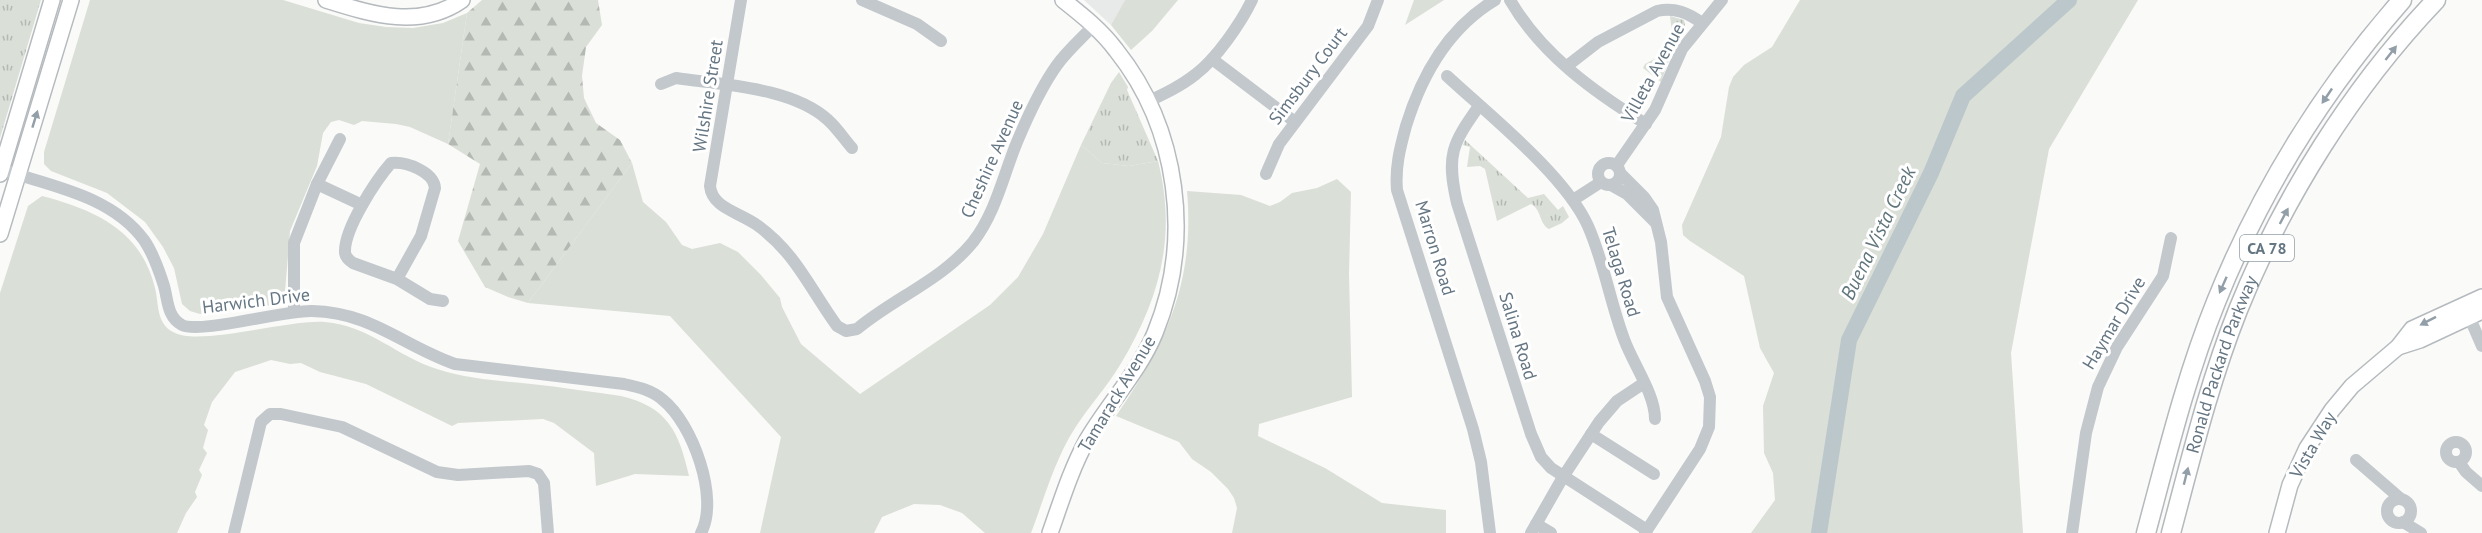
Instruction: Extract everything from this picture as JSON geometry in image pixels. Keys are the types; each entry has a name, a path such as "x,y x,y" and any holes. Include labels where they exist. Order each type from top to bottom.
{"highway":[{"name":"Ronald Packard Parkway","path":"2146,533 2189,376 2216,300 2248,229 2307,126 2356,56 2402,0"},
{"name":"Ronald Packard Parkway","path":"2171,533 2221,357 2239,309 2272,237 2341,119 2375,73 2436,0"}],"main road":[{"path":"0,171 52,0"},
{"path":"0,234 71,0"},
{"path":"326,0 376,16 406,18 422,17 462,0"},
{"name":"Tamarack Avenue","path":"1050,533 1087,440 1138,364 1154,334 1167,299 1174,266 1177,232 1176,199 1171,168 1159,129 1137,81 1124,60 1094,25 1063,0"},
{"name":"Vista Way","path":"2277,533 2290,485 2307,448 2319,428 2352,386 2398,347 2412,329 2482,297"},
{"name":"Vista Way","path":"2398,347 2478,317"}],"street":[{"name":"Wilshire Street","path":"711,197 710,186 741,0"},
{"path":"862,0 917,24 940,41"},
{"path":"1147,102 1182,84 1212,59 1245,14 1252,0"},
{"name":"Simsbury Court","path":"1266,174 1279,144 1368,26 1378,0"},
{"name":"Marron Road","path":"1490,533 1481,462 1473,429 1397,190 1396,173 1399,152 1409,118 1420,85 1432,63 1463,23 1495,0"},
{"path":"1510,0 1532,33 1567,66 1600,95 1646,124"},
{"name":"Villeta Avenue","path":"1619,170 1663,95 1682,50 1722,0"},
{"path":"1567,66 1598,42 1656,11 1666,9 1680,11 1702,23"},
{"name":"Cheshire Avenue","path":"711,197 719,205 733,210 756,224 790,255 804,272 837,326 846,330 856,328 933,278 954,262 973,241 996,202 1017,141 1050,76 1057,64 1094,25"},
{"path":"1212,59 1295,122"},
{"name":"Telaga Road","path":"1447,76 1539,162 1573,200 1598,250 1618,322 1653,402 1655,419"},
{"path":"661,84 676,78 779,95 805,104 828,119 852,148"},
{"name":"Salina Road","path":"1479,106 1458,136 1452,155 1450,175 1459,212 1531,434 1541,457 1563,477 1646,532"},
{"path":"294,311 294,243 317,184 340,139"},
{"path":"397,279 421,236 435,188 435,181 430,175 400,162 391,163 362,204 352,224 345,252 347,259 397,279 430,299 442,301"},
{"path":"1646,532 1700,449 1709,427 1710,411 1705,381 1667,297 1661,242 1653,210 1619,170 1608,162 1601,166 1598,172 1606,183 1627,194 1655,222"},
{"path":"1573,200 1606,183 1617,182 1619,170"},
{"path":"0,171 18,176"},
{"name":"Harwich Drive","path":"18,176 84,196 118,214 145,241 156,263 169,309 175,320 185,326 233,322 294,311 334,312 379,326 430,355 455,364 624,384 645,389 662,398 677,413 690,436 706,489 707,508 701,533"},
{"path":"317,184 362,204"},
{"name":"Haymar Drive","path":"2072,533 2086,433 2098,387 2117,347 2163,276 2171,238"},
{"path":"2478,317 2482,345"},
{"path":"1551,533 1534,529 1563,477 1591,434 1617,401 1644,383"},
{"path":"238,532 261,422 270,414 281,414 342,427 437,472 458,475 529,471 538,474 544,483 548,533"},
{"path":"1591,434 1654,474"},
{"path":"2356,460 2408,503 2411,510 2409,517 2403,522"},
{"path":"2459,462 2466,472 2482,486"},
{"path":"2401,499 2390,502 2387,514 2395,522 2403,522 2421,533"}],"shaded area":[{"path":"1084,0 1125,0 1111,25"}],"green space":[{"path":"0,0 41,0 0,138"},
{"path":"90,0 283,0 359,23 413,28 443,23 467,13 448,144 410,127 396,124 362,121 354,125 339,120 331,122 323,133 317,166 290,231 285,292 273,305 200,314 190,311 182,304 174,268 163,247 145,222 107,193 51,171 44,164 44,152"},
{"path":"482,0 598,0 602,25 586,47 582,76 584,98 596,123 620,140 632,163 528,303 485,287 458,241 480,164 448,144 467,13"},
{"path":"1125,0 1178,0 1152,31 1131,50 1111,25"},
{"path":"1414,0 1444,0 1405,25"},
{"path":"1800,0 2138,0 2049,149 2011,353 2023,533 1751,533 1775,500 1773,473 1764,453 1763,406 1774,373 1760,348 1744,276 1690,241 1683,235 1682,225 1721,137 1729,87 1733,77 1744,65 1772,47"},
{"path":"1670,16 1684,20 1686,31 1679,41 1672,32"},
{"path":"1673,49 1661,82 1643,68 1645,64"},
{"path":"1119,72 1128,87 1127,90 1158,161 1129,166 1102,163 1081,145 1111,83"},
{"path":"1465,140 1528,198 1544,194 1558,210 1563,206 1569,217 1549,229 1531,204 1497,221 1485,169 1480,166 1467,167 1470,147 1463,145"},
{"path":"1081,145 1102,163 1129,166 1158,161 1166,215 1165,241 1155,291 1134,340 1120,365 1068,440 1031,533 985,533 962,513 940,505 914,504 882,517 874,533 760,533 781,437 670,316 528,303 632,163 643,202 666,222 682,245 692,249 720,243 738,252 780,298 782,307 801,344 860,394 990,305 1018,277 1043,234"},
{"path":"1337,179 1351,192 1349,274 1352,397 1259,424 1258,436 1325,468 1382,503 1446,510 1446,533 1232,533 1237,508 1228,489 1211,472 1192,459 1179,442 1116,416 1149,363 1163,337 1173,311 1186,255 1187,191 1241,195 1270,206 1292,193 1317,188"},
{"path":"42,196 97,216 113,225 127,237 139,251 148,268 155,288 159,313 164,324 173,332 185,336 223,335 309,322 341,324 369,335 423,364 460,375 621,396 650,407 669,424 681,446 689,476 635,474 596,486 594,453 554,423 543,419 458,423 452,426 366,384 320,372 301,363 290,364 271,360 235,372 212,402 204,425 208,430 203,448 207,453 199,470 202,475 195,492 197,497 186,513 177,533 0,533 0,293 28,206"}],"waterway":[{"name":"Buena Vista Creek","path":"1819,533 1849,340 1931,173 1963,96 2069,0"}]}
